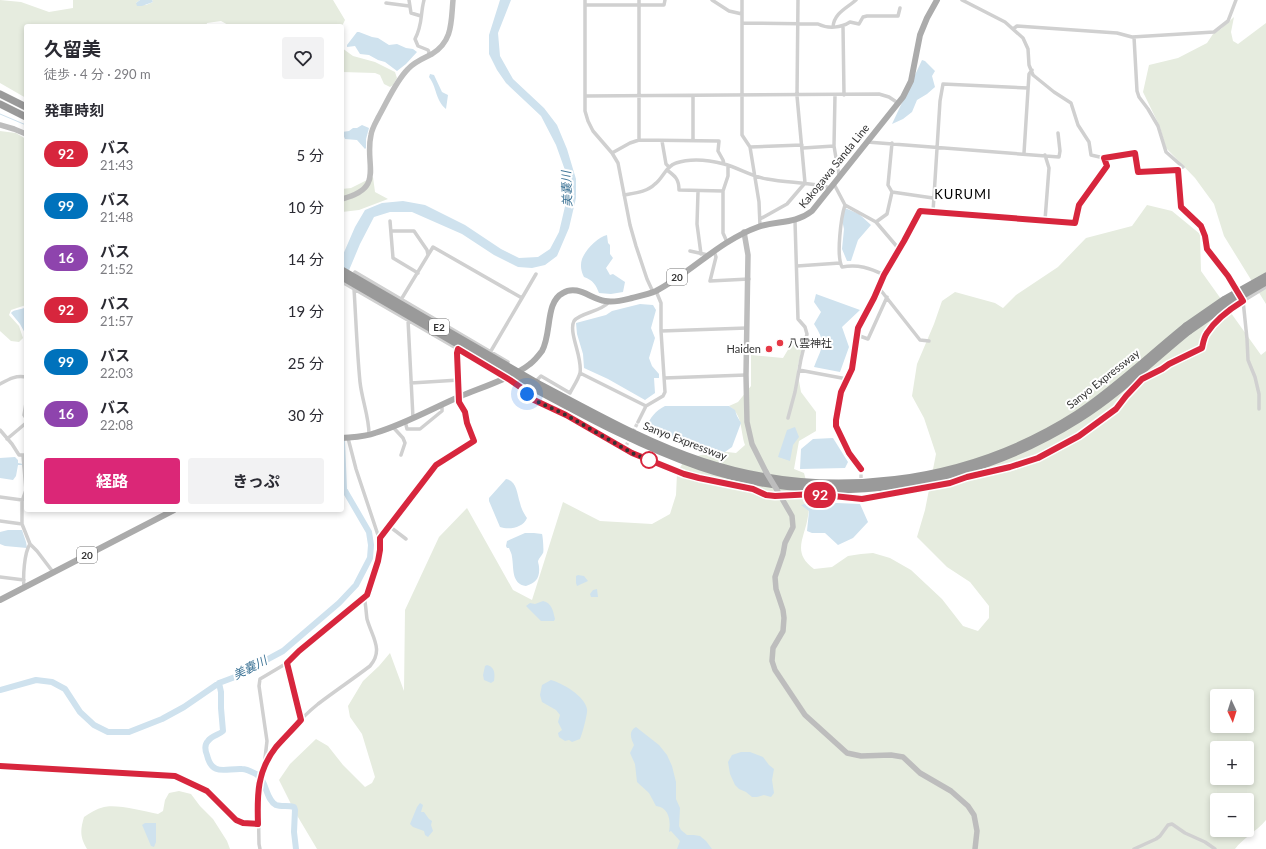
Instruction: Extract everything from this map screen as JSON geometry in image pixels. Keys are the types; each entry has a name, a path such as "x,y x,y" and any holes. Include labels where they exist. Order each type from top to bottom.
{"highway":[{"path":"0,94 24,106"},
{"path":"0,104 24,116"},
{"name":"Sanyo Expressway","path":"344,271 588,417 659,451 724,474 773,484 804,488 845,489 884,487 960,473 1006,457 1049,437 1081,418 1104,401 1188,328 1225,299 1266,276"},
{"name":"Sanyo Expressway","path":"344,278 535,385"},
{"name":"Sanyo Expressway","path":"1188,328 1266,282"}],"main road":[{"path":"344,197 357,194 365,187 371,175 370,136 376,121 397,84 409,68 444,44 449,34 453,0"},
{"name":"Kakogawa Sanda Line","path":"345,438 374,434 506,377 530,364 542,351 548,336 551,309 554,302 563,292 572,290 609,302 655,291 744,232 760,226 795,221 805,217 833,186 839,176 898,103 911,81 920,35 934,2"},
{"path":"0,125 24,133"},
{"path":"744,232 748,255 749,279 746,375 746,409 749,433 766,472 792,516 793,527 785,543 775,577 776,589 784,618 783,631 773,648 772,661 775,670 805,715 847,753 861,756 891,755 903,757 920,773 951,791 968,806 974,815 977,831 975,849"},
{"name":"20","path":"1,598 170,512"}],"street":[{"path":"409,0 411,13 421,16"},
{"path":"424,0 420,30 415,39 418,46 428,50 430,54"},
{"path":"585,0 585,111 593,131 612,153 618,164 636,246 647,279 661,303 661,331 665,392 663,396 646,406 638,422"},
{"path":"639,0 639,140"},
{"path":"585,5 664,5 665,0"},
{"path":"712,0 729,11 742,14"},
{"path":"742,0 742,135 750,147 755,176 760,226"},
{"path":"760,219 787,204 805,183 803,147 797,96 798,0"},
{"path":"833,26 842,10 856,0"},
{"path":"962,0 1005,22 1026,42 1029,65 1034,75 1071,104 1078,125 1089,142 1090,155 1104,158 1135,153 1138,172 1178,170 1183,167 1166,152 1158,126 1139,97 1137,91 1134,37"},
{"path":"1013,30 1017,26 1117,33 1134,37 1214,32 1228,21 1236,0"},
{"path":"386,3 409,6"},
{"path":"742,23 818,24 823,27 843,26 850,22 859,24 863,17 898,16 900,8"},
{"path":"843,26 844,95"},
{"path":"1024,153 1029,74 1032,70"},
{"path":"933,212 940,101 943,84 1028,88"},
{"path":"585,96 797,96 879,94 889,97 898,103"},
{"path":"835,95 834,146 839,176"},
{"path":"693,96 693,141"},
{"path":"867,142 1024,153 1059,157 1060,151 1058,133"},
{"path":"612,153 630,143 639,140 719,141 718,151 726,165 728,176 723,191 723,233 728,242"},
{"path":"662,141 666,164 677,178 679,182 679,190 698,192 723,191"},
{"path":"876,222 887,214 892,192 888,185 892,144"},
{"path":"750,147 834,146"},
{"path":"1045,155 1049,168 1045,220"},
{"path":"861,469 849,453 836,426 841,392 852,369 858,328 879,288 884,275 920,211 1075,223 1079,205 1107,166 1104,158"},
{"path":"624,195 650,188 656,184 668,168 679,162 697,160 726,165 768,180 833,186 845,205 876,222 899,249"},
{"path":"1178,170 1181,207 1201,226 1205,236 1207,249 1228,276 1243,301 1248,339 1248,360 1255,377 1259,394 1259,409"},
{"path":"698,192 697,224 701,254"},
{"path":"892,192 933,198"},
{"path":"845,205 842,214 840,242 840,263 842,267 858,265 884,275"},
{"path":"390,221 393,258 418,273"},
{"path":"788,418 796,392 799,370 808,334 805,327 798,319 795,221"},
{"path":"391,231 414,231 427,250 428,255"},
{"path":"393,312 433,247 522,298"},
{"path":"714,251 716,257 710,281 749,279"},
{"path":"690,252 708,255"},
{"path":"797,266 840,263"},
{"path":"355,272 521,370"},
{"path":"483,364 536,274"},
{"path":"344,283 506,377 526,391 527,394 534,400 566,415 625,447 638,456 699,478 753,489 766,495 780,496 814,494 862,498 950,483 967,477 1010,467 1038,458 1057,449 1079,436 1116,409 1142,379 1202,348 1206,334 1230,308 1266,287"},
{"path":"879,288 920,340 929,341"},
{"path":"354,289 360,383 369,424 369,434"},
{"path":"857,335 868,339 887,297"},
{"path":"526,391 540,376 570,393 580,373 579,354 572,330 574,322 577,318 605,306 609,302"},
{"path":"408,320 413,418"},
{"path":"661,331 747,328"},
{"path":"380,538 436,465 474,441 467,423 465,412 459,402 458,349"},
{"path":"799,370 847,380"},
{"path":"580,373 646,406"},
{"path":"664,378 746,375"},
{"path":"0,384 13,377 24,377"},
{"path":"411,383 459,380"},
{"path":"405,421 407,429 420,429 442,411 442,405"},
{"path":"7,439 24,425"},
{"path":"392,426 403,438 405,444 400,455"},
{"path":"0,430 19,455 24,455"},
{"path":"260,849 258,797 267,741 259,686 260,678 287,663 299,651 367,595 378,561 380,538 345,438"},
{"path":"24,495 22,500 22,524 30,544 38,551 52,572"},
{"path":"0,497 22,500"},
{"path":"0,521 22,524"},
{"path":"389,526 406,539"},
{"path":"24,587 25,560 30,544"},
{"path":"0,577 24,580"},
{"path":"264,767 276,748 301,720 317,705 370,666 377,657 377,647 368,621 364,597"},
{"path":"287,663 301,720"},
{"path":"0,766 175,776 207,791 236,820 243,823 258,824"},
{"path":"1134,849 1156,839 1168,825 1172,824 1185,834 1205,842 1215,849"}],"shaded area":[{"path":"0,0 21,2 49,12 73,8 73,0 140,0 136,3 146,5 153,2 152,0 333,0 345,20 343,24 226,24 221,21 207,24 24,24 24,97 0,83"},
{"path":"1234,17 1231,32 1233,41 1238,44 1266,23 1266,304 1224,236 1214,204 1195,178 1166,148 1160,127 1143,92 1149,65 1178,58 1207,43 1213,34"},
{"path":"344,49 353,56 375,62 395,72 397,78 390,87 384,84 380,75 375,73 344,72"},
{"path":"0,131 16,133 24,138 24,306 11,310 9,315 19,326 23,338 19,342 11,341 0,331"},
{"path":"373,177 375,192 388,199 359,210 344,212 344,189 351,188"},
{"path":"1147,205 1172,211 1200,234 1201,271 1261,355 1266,351 1266,820 1254,831 1254,793 1210,793 1210,837 1247,837 1235,849 317,849 295,812 279,780 290,764 316,739 328,746 343,765 365,787 372,783 375,777 362,734 350,717 348,706 363,681 390,653 404,691 405,610 439,537 467,508 513,590 532,600 563,502 600,521 652,524 670,514 676,495 677,473 685,459 718,451 736,453 745,445 739,418 734,410 729,406 738,402 751,386 751,355 783,358 792,343 802,348 797,370 801,392 816,412 816,431 799,441 794,469 804,473 809,494 809,510 801,544 801,551 807,563 814,569 832,567 848,556 861,554 873,553 890,558 911,570 942,599 963,626 978,631 989,618 989,606 970,582 947,567 917,537 925,510 936,454 924,418 912,396 917,364 942,301 955,292 995,303 1003,308 1016,295 1058,267 1086,238 1132,226"},
{"path":"179,791 191,794 213,819 227,841 230,849 87,849 83,841 81,830 84,817 98,809 109,806 130,808 158,814 163,811 165,800 169,793"}],"water":[{"path":"140,0 152,0 153,2 142,6 137,6 136,3"},
{"path":"500,0 511,0 498,33 500,56 513,79 544,108 557,125 567,149 576,179 576,198 569,228 557,256 545,265 532,268 518,267 494,255 462,234 412,212 390,212 374,217 360,244 344,282 344,252 355,227 365,210 382,203 403,201 425,205 465,225 501,249 519,258 538,257 550,249 559,232 567,198 566,173 556,145 541,116 506,83 497,70 489,54 489,35"},
{"path":"357,32 378,38 389,45 397,44 413,49 417,52 397,71 385,62 369,55 360,54 355,46 347,47"},
{"path":"922,60 935,71 932,76 935,87 917,100 912,112 903,119 892,124"},
{"path":"430,74 434,75 442,92 448,95 446,109 438,98 429,77"},
{"path":"362,125 369,128 365,149 357,140 345,139 344,137 344,132"},
{"path":"845,208 859,214 871,225 858,240 851,261 847,261 842,249 844,229 841,215"},
{"path":"607,235 608,243 610,245 610,254 613,258 606,268 610,275 613,274 625,282 623,292 611,294 599,293 594,283 584,277 582,272 581,261 586,251 596,241"},
{"path":"816,294 860,310 842,327 849,347 840,372 814,367 822,345 821,336 814,324 821,312 814,302"},
{"path":"640,304 653,305 656,310 651,328 655,338 649,358 652,366 659,374 659,378 654,378 655,393 645,400 608,379 584,368 583,354 577,334 576,323 606,315 612,311"},
{"path":"24,308 24,331 11,313"},
{"path":"665,406 729,406 735,410 741,423 732,447 722,454 684,442 646,427 654,415"},
{"path":"795,427 799,437 793,445 790,461 778,457 787,430"},
{"path":"833,438 848,462 845,468 800,469 801,449 813,439"},
{"path":"15,457 18,460 18,463 23,464 23,469 22,465 18,465 16,476 13,480 0,478 0,458"},
{"path":"506,479 510,480 514,485 521,507 527,518 519,526 511,528 500,527 489,501 489,498"},
{"path":"813,502 860,504 868,522 853,538 838,545 825,533 812,533 807,531 809,511 801,505"},
{"path":"8,530 22,530 27,548 5,546 0,544 0,532"},
{"path":"525,533 542,534 543,547 543,553 538,561 539,571 537,580 526,586 521,585 514,575 512,555 509,548 506,546 507,541"},
{"path":"576,576 584,576 588,581 577,586"},
{"path":"597,589 598,597 591,597 590,594 593,590"},
{"path":"543,601 552,608 555,619 554,621 541,621 526,606 530,603 535,604"},
{"path":"487,665 492,667 494,671 494,681 491,683 484,680 483,675 485,666"},
{"path":"551,680 561,684 578,695 585,704 587,715 580,739 572,742 569,740 565,741 559,737 558,733 562,730 558,722 560,715 556,710 542,702 540,695 542,685"},
{"path":"636,727 659,745 667,755 672,766 676,782 676,799 680,808 679,826 681,830 687,835 700,836 712,849 677,849 680,841 671,831 669,832 670,823 668,815 664,809 656,806 649,793 637,782 635,764 630,753 634,745 631,738 631,733"},
{"path":"741,752 750,752 763,757 774,769 772,780 774,793 771,797 764,795 752,797 735,785 730,774 728,762 732,755"},
{"path":"420,803 423,805 421,812 424,812 432,821 431,825 433,831 428,837 425,835 424,831 413,827 410,824"},
{"path":"145,823 156,823 156,842 154,847 151,846 142,825"}],"waterway":[{"path":"0,114 24,124"},
{"name":"美嚢川","path":"0,690 36,680 52,682 65,689 80,712 94,725 108,732 129,732 162,719 184,707 219,683 235,677 283,651 339,603 356,585 370,558 371,545 369,532 344,489"},
{"path":"219,683 221,692 223,731 211,737 205,746 209,762 216,769 244,769 256,774 260,777 272,802 278,806 294,807 296,849"}],"tunnel":[{"path":"633,432 638,422"},
{"path":"626,446 630,438"},
{"path":"861,469 861,483"}],"bus line":[{"name":"92","path":"0,766 175,776 207,791 236,820 243,823 258,824 258,791 264,767 276,748 301,720 287,663 299,651 367,595 378,561 380,538 436,465 474,441 467,423 465,412 459,402 458,349 510,380 526,391 527,394 534,400 566,415 632,453 684,474 753,489 766,495 780,496 814,494 862,499 950,483 967,477 1010,467 1038,458 1057,449 1079,436 1116,409 1142,379 1202,348 1206,334 1215,323 1230,308 1243,301 1228,276 1207,249 1204,230 1194,218 1181,207 1178,170 1138,172 1135,153 1104,158 1106,158 1107,166 1079,205 1075,223 920,211 884,275 870,307 858,328 855,340 852,369 841,392 836,426 849,453 861,469"}],"place":[{"name":"八雲神社","path":"780,343"},
{"name":"Haiden","path":"769,349"}],"district":[{"name":"KURUMI","path":"963,194"}],"route":[{"path":"527,394 545,406 566,415 632,453 649,460"}]}
